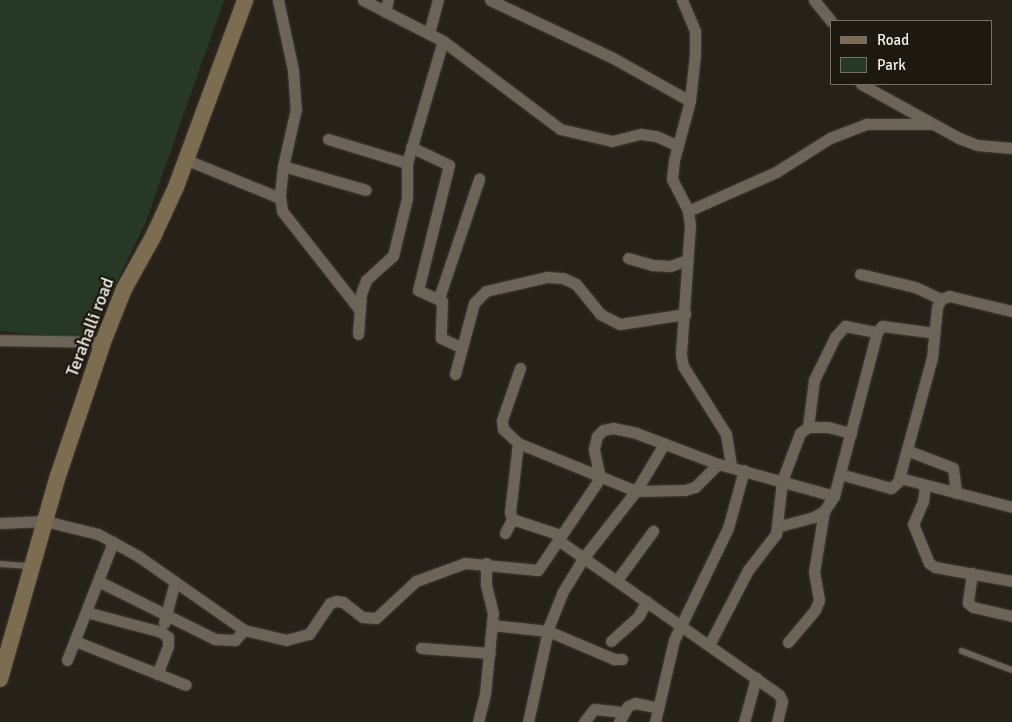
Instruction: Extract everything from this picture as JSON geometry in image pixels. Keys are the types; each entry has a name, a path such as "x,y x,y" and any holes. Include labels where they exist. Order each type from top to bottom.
{"street":[{"name":"Terahalli road","path":"0,679 45,521 103,342 124,288 153,237 186,160 245,0"},
{"path":"278,0 293,70 296,109 283,166 280,198 288,222 360,310"},
{"path":"364,0 443,40 560,129 612,141 641,134 656,136 678,146"},
{"path":"385,12 388,0"},
{"path":"429,33 438,0"},
{"path":"490,0 613,58 690,101"},
{"path":"682,0 694,31 690,101 672,178 688,211 690,238 687,260 685,314 681,343 683,366 726,434 731,466"},
{"path":"814,0 830,20"},
{"path":"358,334 360,310 366,280 393,256 407,198 407,163 443,40"},
{"path":"863,85 898,102 930,124 977,145 1012,148"},
{"path":"688,211 776,172 830,138 866,124 930,124"},
{"path":"328,139 407,163"},
{"path":"411,147 449,165 418,280 418,290 439,298 443,306 441,338 462,348"},
{"path":"186,160 280,198"},
{"path":"283,166 366,190"},
{"path":"439,298 479,179"},
{"path":"628,258 652,266 670,266 687,260"},
{"path":"860,274 915,286 941,299 949,296 1012,311"},
{"path":"454,374 478,296 486,291 547,277 576,284 600,314 620,324 685,314"},
{"path":"840,474 891,488 900,478 932,358 941,299"},
{"path":"808,427 814,380 835,337 845,326 877,332"},
{"path":"788,642 815,610 818,600 815,564 824,511 834,496 877,332 882,326 888,326 935,333"},
{"path":"0,340 103,342"},
{"path":"520,368 502,420 503,429 518,442 600,478 636,491 685,490 695,487 718,464"},
{"path":"709,645 748,570 780,526 782,481 800,433 808,427 828,427 851,433"},
{"path":"0,522 45,521 98,534 175,581 244,630 269,638 298,638 309,634 330,604 336,601 343,602 362,617 376,618 416,581 433,572 465,563 486,563 538,570 600,478 594,449 597,436 603,430 612,428 636,433 718,464 731,466 834,496"},
{"path":"505,533 512,519 510,512 518,442"},
{"path":"528,722 548,631 562,593 584,557 636,491 664,444"},
{"path":"908,452 953,468 956,493"},
{"path":"655,722 667,664 682,625 728,528 744,470"},
{"path":"900,478 1012,507"},
{"path":"925,485 923,501 913,524 929,563 935,567 1012,581"},
{"path":"780,526 814,517 824,511"},
{"path":"512,519 560,538 779,695 782,701 777,722"},
{"path":"617,580 653,531"},
{"path":"67,660 113,542"},
{"path":"478,722 490,653 492,624 493,600 486,584 486,563"},
{"path":"972,573 968,603 973,607 1012,616"},
{"path":"98,581 215,639 235,640 244,630"},
{"path":"162,632 175,581"},
{"path":"611,641 638,617 647,601"},
{"path":"86,612 162,632 168,637 168,646 157,674"},
{"path":"492,624 548,631 614,659 622,659"},
{"path":"75,642 186,685"},
{"path":"421,648 490,653"},
{"path":"744,722 756,678"},
{"path":"584,722 594,709 622,717 628,706 635,703 658,708"}],"lane":[{"path":"0,564 32,566"},
{"path":"962,651 1012,670"}],"green space":[{"path":"0,0 224,0 145,224 89,339 0,331"}]}
